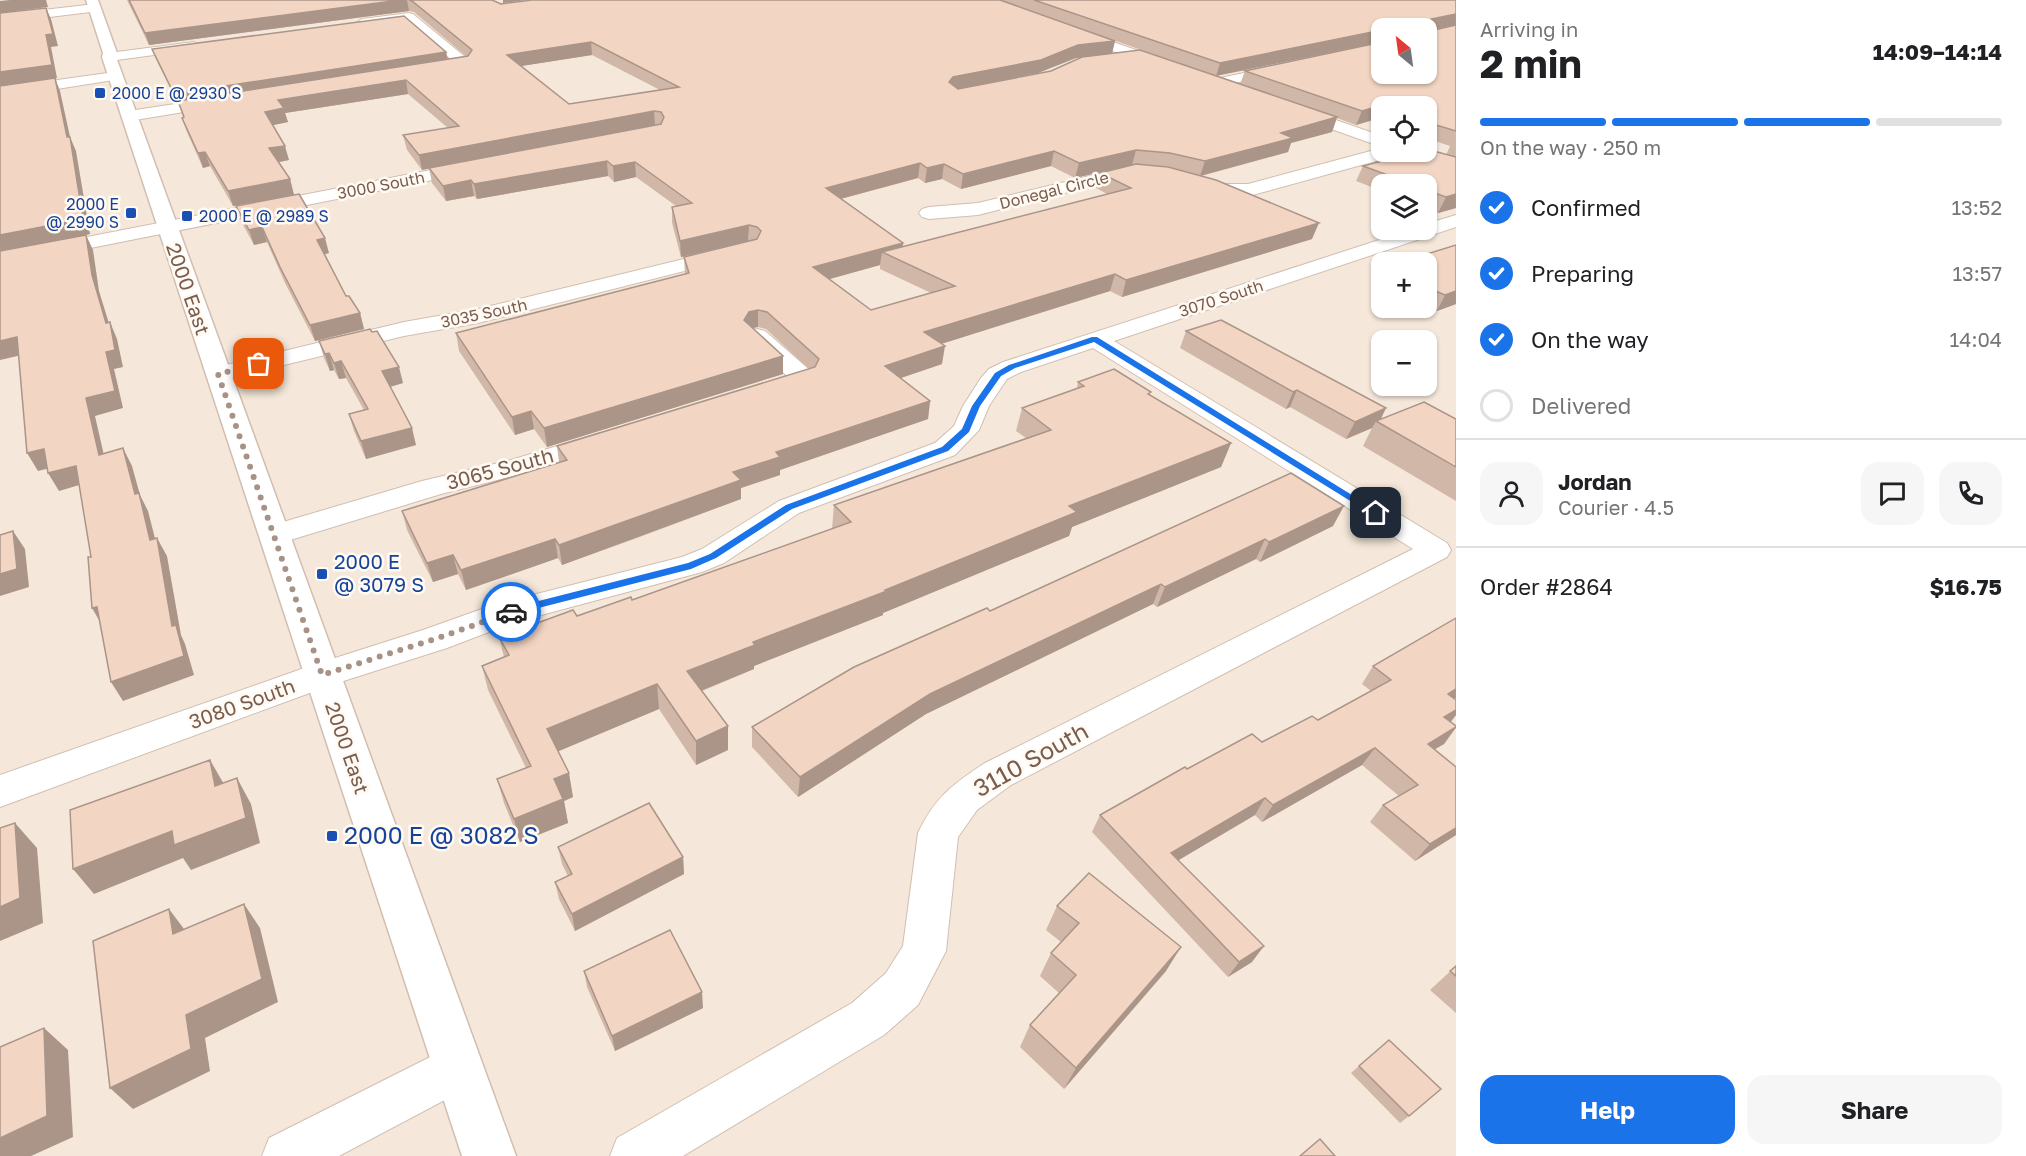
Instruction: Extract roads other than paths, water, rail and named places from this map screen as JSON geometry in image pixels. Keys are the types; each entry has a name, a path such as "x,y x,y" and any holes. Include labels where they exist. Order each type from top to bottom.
{"street":[{"path":"0,20 94,4"},
{"name":"2000 East","path":"94,4 110,53 112,67 167,228 489,1156"},
{"path":"343,26 409,17 465,64 442,68"},
{"path":"1064,29 1184,72"},
{"path":"0,93 204,45"},
{"path":"1126,51 1107,59 1141,57"},
{"path":"1238,91 1211,81 1301,64"},
{"path":"129,116 236,99"},
{"path":"1282,106 1371,137"},
{"path":"1184,180 1221,190 1248,190 1371,157"},
{"name":"3000 South","path":"0,260 492,164"},
{"name":"Donegal Circle","path":"929,213 978,209 1119,174 1157,174"},
{"name":"3070 South","path":"990,383 998,374 1012,366 1456,221"},
{"name":"3035 South","path":"218,374 404,329 478,316 749,249"},
{"path":"749,395 804,378 757,336"},
{"name":"3110 South","path":"635,1156 868,1019 902,989 924,951 938,834 963,798 998,774 1436,550 1095,339"},
{"name":"3080 South","path":"0,791 322,675 435,639 505,613 691,566 713,556 789,507 945,449 966,430 976,406 990,383"},
{"name":"3065 South","path":"274,536 432,487 519,466 627,433"},
{"path":"287,1156 458,1067"}],"place":[{"name":"2000 E @ 2930 S","path":"100,93"},
{"name":"2000 E @ 2990 S","path":"131,213"},
{"name":"2000 E @ 2989 S","path":"187,216"},
{"name":"2000 E @ 3079 S","path":"322,574"},
{"name":"2000 E @ 3082 S","path":"332,836"}]}
